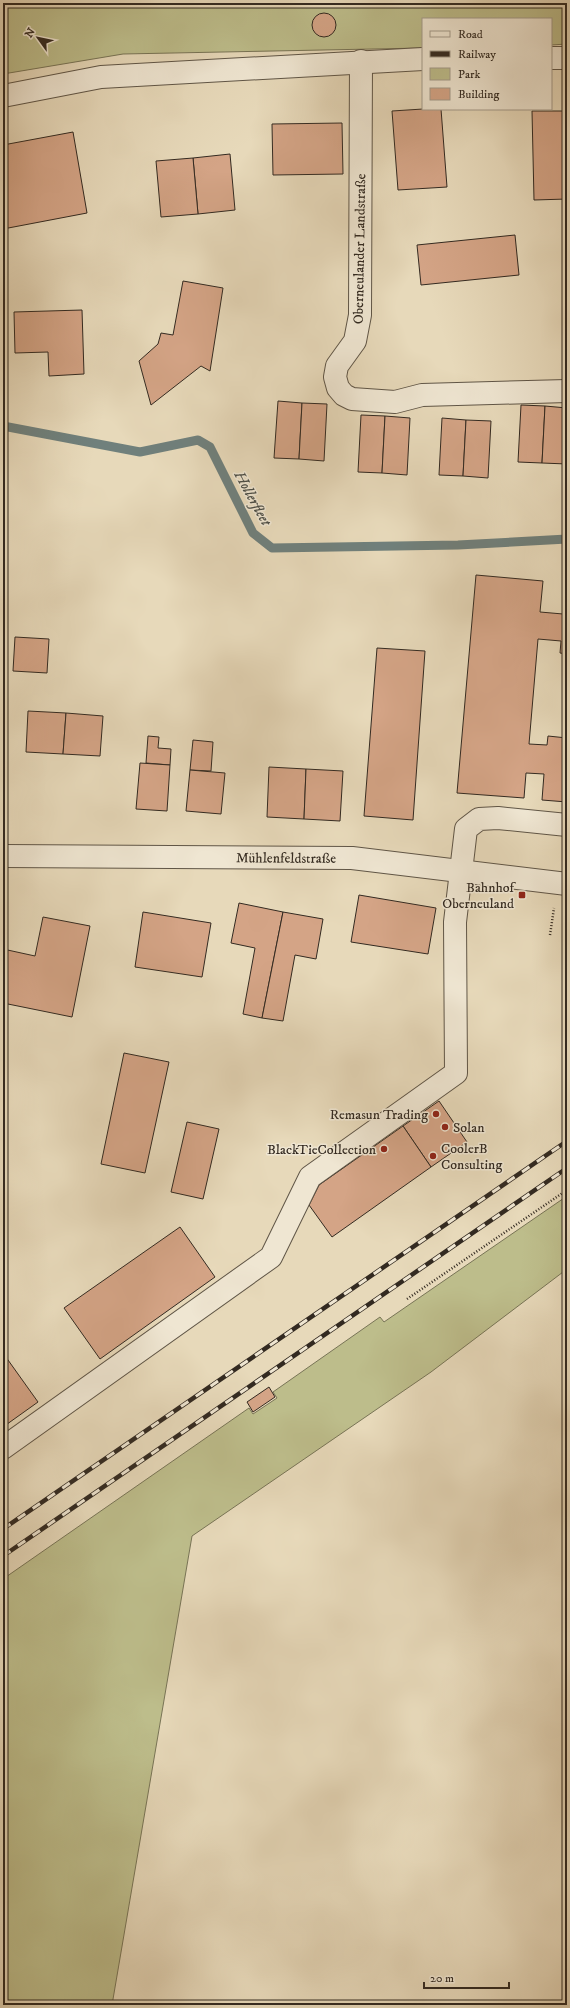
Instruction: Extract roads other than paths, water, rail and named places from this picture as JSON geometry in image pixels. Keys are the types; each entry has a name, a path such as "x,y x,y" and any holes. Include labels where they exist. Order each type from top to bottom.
{"street":[{"path":"552,58 567,58"},
{"path":"3,96 100,77 361,61 422,59"},
{"name":"Oberneulander Landstraße","path":"361,61 360,315 355,341 337,366 335,377 338,388 344,395 352,399 395,402 422,395 567,391"},
{"path":"3,1448 270,1257 310,1176 456,1073 455,922 466,829 479,819 498,818 567,825"},
{"name":"Mühlenfeldstraße","path":"3,856 352,858 567,884"}],"waterway":[{"name":"Hollerfleet","path":"3,426 140,452 198,440 210,447 253,533 272,548 458,545 567,539"}],"railway":[{"path":"3,1529 567,1141"},
{"path":"3,1556 567,1168"}],"place":[{"name":"Bahnhof Oberneuland","path":"522,895"},
{"name":"Remasun Trading","path":"436,1114"},
{"name":"Solan","path":"445,1127"},
{"name":"BlackTieCollection","path":"384,1149"},
{"name":"CoolerB Consulting","path":"433,1156"}]}
